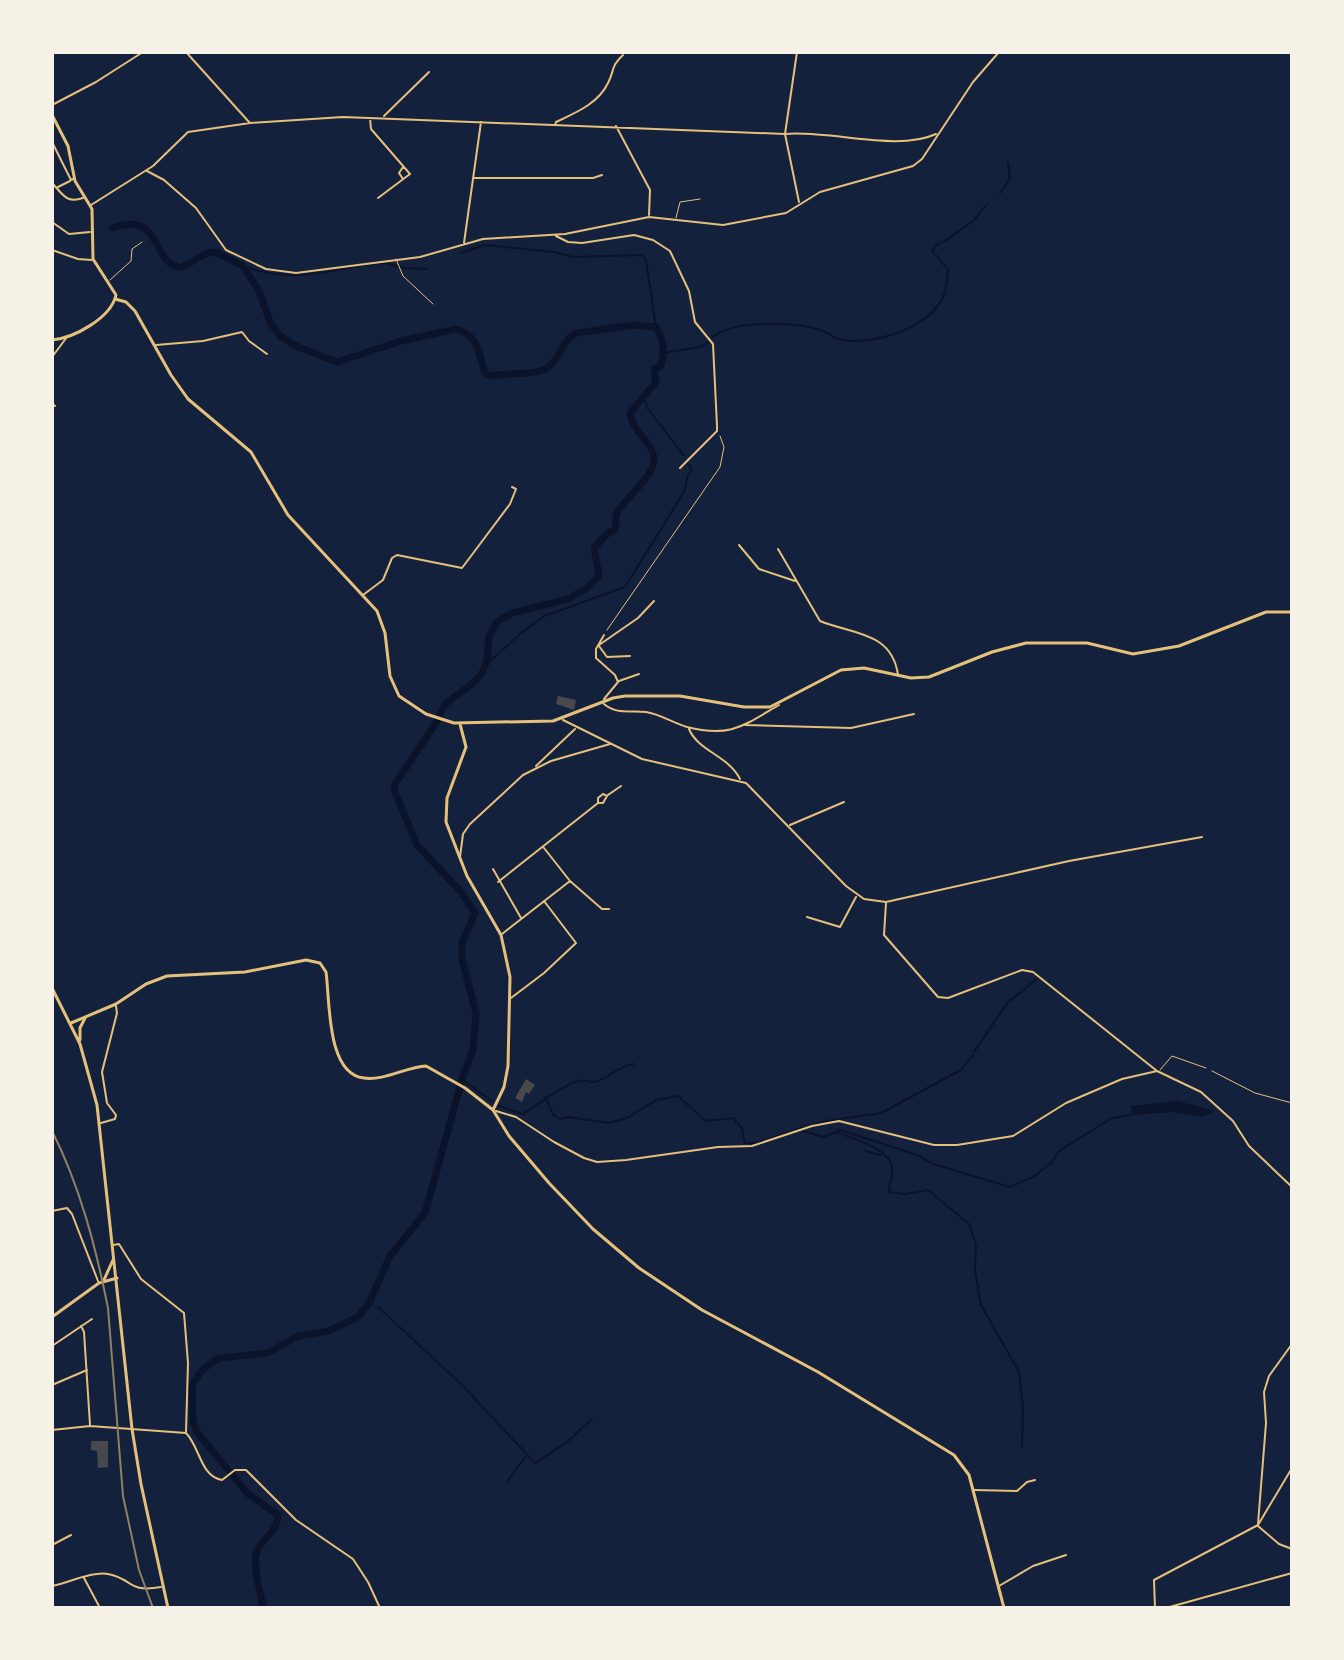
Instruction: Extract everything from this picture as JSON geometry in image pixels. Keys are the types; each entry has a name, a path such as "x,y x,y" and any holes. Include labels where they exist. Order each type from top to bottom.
{"street":[{"path":"52,105 104,78 143,52"},
{"path":"186,52 250,123"},
{"path":"797,52 785,134 799,203"},
{"path":"147,171 164,180 196,208 226,250 239,259 266,269 296,273 427,256 464,243 493,238 555,235 649,217 723,225 786,213 820,192 911,167 922,159 973,82 999,52"},
{"path":"555,126 556,122 584,110 607,86 613,64 623,55"},
{"path":"382,118 429,72"},
{"path":"52,115 68,146 73,179"},
{"path":"370,117 371,129 410,174 378,198"},
{"path":"89,205 147,171 188,132 250,123 370,117 785,134 808,132 900,141 918,141 939,132"},
{"path":"464,243 481,121"},
{"path":"615,125 650,190 649,217"},
{"path":"52,142 89,205 92,213 93,259 114,290 115,299 108,311 67,337 52,357"},
{"path":"403,166 399,173 403,180"},
{"path":"474,178 593,178 602,175"},
{"path":"57,188 73,179"},
{"path":"52,183 64,198 71,201 85,197"},
{"path":"52,222 69,234 91,233"},
{"path":"555,235 575,243 634,235 653,240 670,251 689,291 695,322 713,344 717,431 680,468"},
{"path":"52,250 83,260 93,259"},
{"path":"115,299 126,302 135,311 190,404 251,452 288,515 363,595 382,621 390,676 399,696 408,704 432,716 460,724 562,719 619,696 680,696 744,707 779,705"},
{"path":"155,345 203,341 242,332 267,354"},
{"path":"52,340 67,337"},
{"path":"363,595 383,580 392,558 397,555 462,568 510,504 516,489 512,487"},
{"path":"739,545 759,569 796,582"},
{"path":"778,549 820,621 851,628 877,641 895,660 898,676"},
{"path":"598,645 638,618 654,601"},
{"path":"602,702 612,710 645,712 689,728 734,731 841,670 864,668 915,678 936,675 992,652 1026,643 1087,643 1133,654 1179,646 1266,612 1292,612"},
{"path":"604,635 596,658 615,675 618,682"},
{"path":"598,645 607,657 630,656"},
{"path":"602,702 618,682 639,674"},
{"path":"745,725 855,728 914,714"},
{"path":"562,719 657,764 751,786 857,896 870,901 886,902 1069,861 1202,837"},
{"path":"460,724 465,737 465,752 447,798 445,814 448,831 467,876 501,935 509,969 511,999 507,1077 493,1110"},
{"path":"460,858 463,834 470,824 576,728"},
{"path":"689,728 693,737 724,759 741,782"},
{"path":"535,767 610,744"},
{"path":"498,882 621,786"},
{"path":"789,825 844,802"},
{"path":"544,847 570,881 602,909 609,909"},
{"path":"493,869 522,919"},
{"path":"501,935 570,881"},
{"path":"807,917 840,927 857,896"},
{"path":"511,999 576,943 544,901"},
{"path":"886,902 884,935 938,997 948,998 1019,971 1030,971 1157,1071 1201,1092 1233,1121 1249,1146 1292,1187"},
{"path":"71,1023 116,1004 146,984 167,976 245,972 315,961 326,969 332,1034 340,1058 349,1072 367,1078 426,1066 456,1082 493,1110 509,1136 549,1183 630,1261 702,1310 818,1372 954,1455 969,1475 974,1490 1004,1608"},
{"path":"52,988 88,1065 100,1123 132,1429 168,1608"},
{"path":"100,1123 110,1122 116,1115 107,1103 102,1072 117,1013 116,1004"},
{"path":"80,1044 80,1028 85,1018"},
{"path":"493,1110 516,1117 563,1147 599,1162 759,1145 812,1126 839,1121 934,1145 957,1145 1013,1136 1066,1103 1122,1079 1157,1071"},
{"path":"52,1211 67,1208 72,1214 101,1282"},
{"path":"113,1245 119,1244 141,1279 184,1313 188,1363 186,1433 208,1473 214,1478 224,1479 235,1470 246,1470 296,1520 353,1559 380,1608"},
{"path":"101,1282 115,1256"},
{"path":"52,1317 101,1282 117,1278"},
{"path":"52,1346 92,1319"},
{"path":"81,1326 88,1370 90,1426"},
{"path":"1258,1525 1266,1423 1264,1392 1269,1376 1292,1344"},
{"path":"52,1385 88,1370"},
{"path":"52,1430 90,1426 186,1433"},
{"path":"1155,1608 1153,1583 1157,1577 1258,1525 1292,1468"},
{"path":"974,1490 1017,1491 1027,1482 1035,1480"},
{"path":"1258,1525 1279,1544 1292,1549"},
{"path":"52,1545 71,1535"},
{"path":"998,1586 1033,1566 1066,1555"},
{"path":"1166,1608 1292,1573"},
{"path":"52,1586 107,1574 142,1590 162,1587"},
{"path":"84,1578 100,1608"}],"lane":[{"path":"676,218 680,202 700,199"},
{"path":"108,281 131,261 132,249 142,242"},
{"path":"396,259 403,276 433,304"},
{"path":"1157,1071 1172,1056 1206,1068"}],"path":[{"path":"604,635 720,467 724,447 717,431"},
{"path":"1206,1068 1255,1093 1292,1103"}],"water":[{"path":"1178,1101 1214,1111 1204,1117 1173,1112 1132,1115 1131,1106"}],"building":[{"path":"558,696 576,700 574,710 556,704"},
{"path":"526,1079 535,1085 529,1094 526,1092 522,1102 515,1098"},
{"path":"91,1441 108,1441 108,1467 98,1468 97,1451 91,1450"}],"waterway":[{"path":"1000,193 1010,179 1008,162"},
{"path":"943,242 973,221 987,204"},
{"path":"113,228 129,224 140,226 148,231 171,264 180,268 210,252 243,266 259,291 270,322 280,336 298,347 337,362 401,341 456,329 474,341 485,373 492,376 543,370 553,363 576,333 634,325 656,327 663,346 661,366 654,369 656,382 630,413 653,452 653,465 618,511 615,530 594,548 599,576 587,588 568,599 512,613 497,622 489,637 487,661 482,673 445,704 436,723 395,784 394,790 417,845 461,892 475,913 462,943 462,959 476,1013 473,1050 425,1213 390,1256 369,1303 358,1317 328,1331 298,1336 268,1353 219,1358 204,1368 192,1385 193,1421 197,1432 248,1494 278,1515 275,1527 258,1549 255,1561 263,1608"},
{"path":"934,254 932,250 940,242"},
{"path":"460,253 485,245 573,257 642,255 646,260 656,327"},
{"path":"712,338 733,328 763,324 809,327 839,339 855,341 900,332 927,317 944,295 948,270 936,255"},
{"path":"243,266 263,272 297,275 384,263 426,269"},
{"path":"664,353 700,347 709,342"},
{"path":"644,398 648,409 684,456"},
{"path":"486,665 544,616 625,587 684,492 692,470 688,464"},
{"path":"974,1052 1007,1003 1038,978"},
{"path":"798,1129 826,1121 881,1113 961,1070 973,1055"},
{"path":"499,1106 523,1114 573,1083 598,1081 634,1064"},
{"path":"462,1079 494,1103"},
{"path":"553,1115 560,1119 568,1117 609,1123 627,1118 656,1100 678,1096 706,1121 733,1118 742,1128 745,1143 756,1143 798,1129"},
{"path":"545,1097 553,1114"},
{"path":"803,1131 823,1137 841,1130 917,1155 933,1164 1010,1187 1033,1177 1052,1162 1059,1151 1112,1118 1132,1115"},
{"path":"836,1132 868,1144 884,1154 892,1169 889,1192 905,1194 928,1190 969,1224 976,1245 975,1271 981,1305 1019,1372 1023,1408 1022,1447"},
{"path":"865,1151 881,1155"},
{"path":"369,1301 374,1304"},
{"path":"378,1307 460,1383 535,1463 567,1442 592,1419"},
{"path":"507,1482 525,1457"}],"railway":[{"path":"52,1131 79,1195 108,1308 123,1496 139,1570 153,1608"}]}
